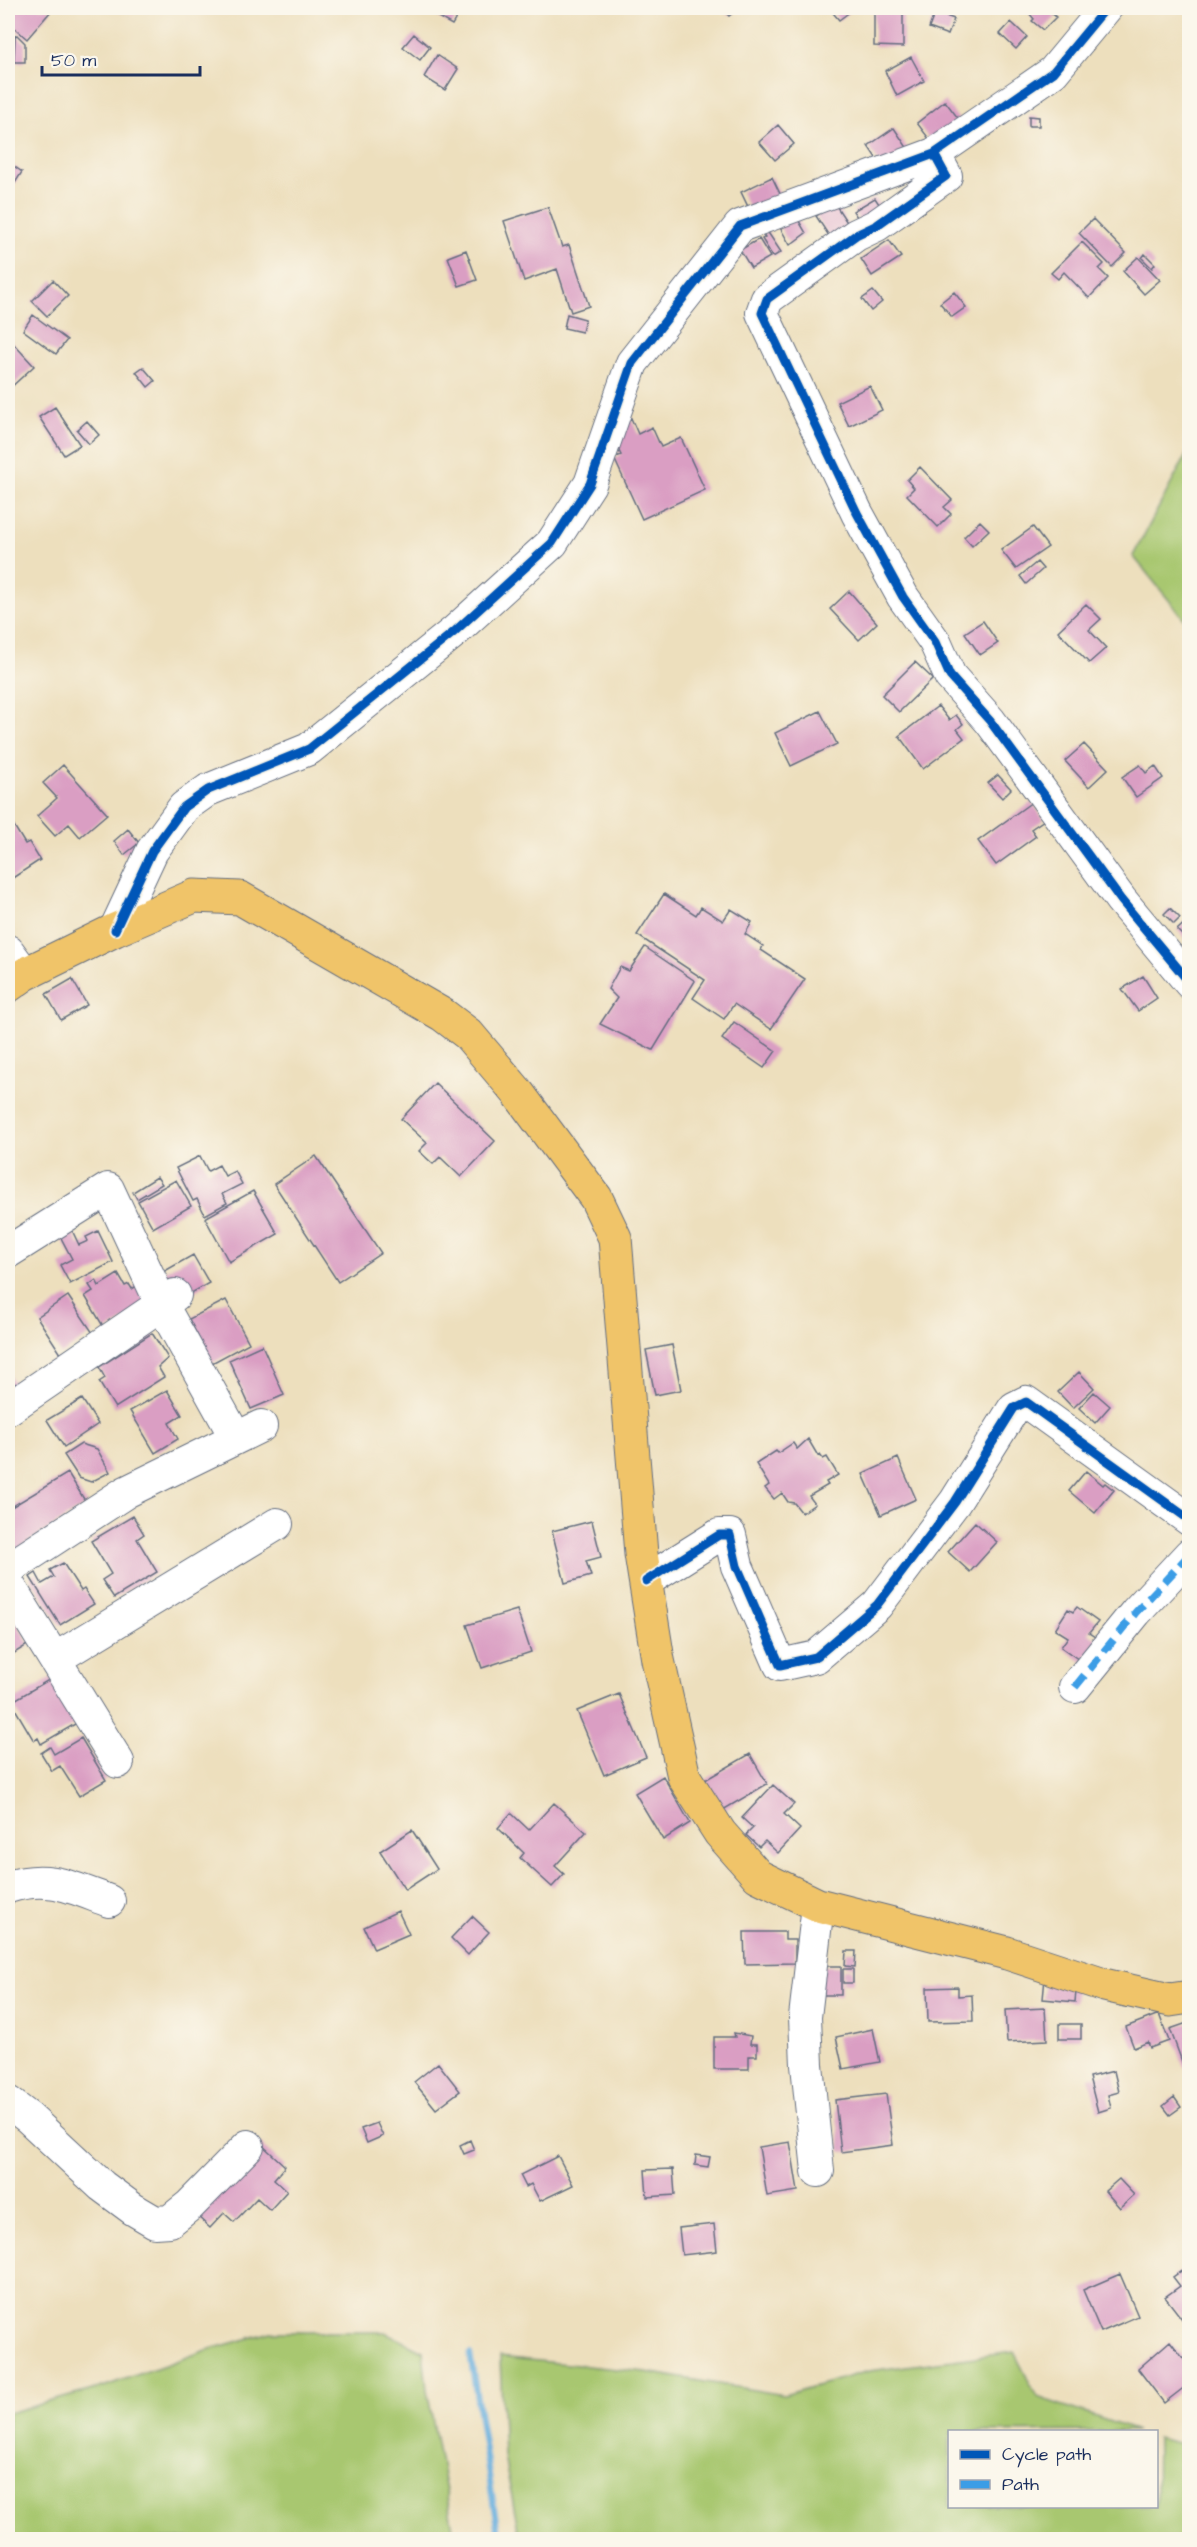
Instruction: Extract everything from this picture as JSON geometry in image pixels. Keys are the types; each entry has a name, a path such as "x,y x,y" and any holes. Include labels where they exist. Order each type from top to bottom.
{"main road":[{"path":"13,970 194,896 240,898 443,1015 468,1034 518,1093 597,1198 615,1238 641,1554 658,1660 684,1777 720,1833 758,1876 818,1905 1007,1953 1104,1985 1170,2000 1190,1997"}],"street":[{"path":"115,930 152,851 184,807 208,790 309,749 454,632 552,543 590,484 632,363 741,226 934,154 1053,72 1106,8"},
{"path":"934,154 946,176 877,225 856,235 767,298 762,313 857,513 903,597 935,642 950,676 990,722 1121,900 1190,983"},
{"path":"8,1252 108,1189 169,1300 248,1432 126,1492 8,1569"},
{"path":"8,1409 169,1300"},
{"path":"646,1581 719,1535 730,1535 737,1566 780,1665 816,1657 877,1605 955,1502 1014,1408 1026,1401 1190,1520"},
{"path":"55,1659 278,1524"},
{"path":"1075,1687 1136,1612 1190,1554"},
{"path":"8,1584 117,1762"},
{"path":"8,1887 37,1880 50,1881 109,1901"},
{"path":"818,1905 805,2017 807,2065 818,2171"},
{"path":"8,2102 29,2118 102,2186 132,2209 155,2222 170,2221 190,2205 248,2146"}],"green space":[{"path":"1189,450 1189,625 1133,556"},
{"path":"271,2332 385,2332 423,2351 427,2390 455,2539 8,2539 8,2413 100,2388 207,2350"},
{"path":"1014,2352 1037,2397 1134,2430 948,2430 948,2508 1158,2508 1158,2438 1189,2446 1189,2539 520,2539 504,2457 500,2357 646,2372 784,2395 869,2371"}],"building":[{"path":"8,8 47,8 51,11 27,39 8,22"},
{"path":"422,8 454,8 460,11 452,25"},
{"path":"721,8 739,8 729,16"},
{"path":"829,8 855,8 839,20"},
{"path":"903,8 903,47 874,46 874,9"},
{"path":"929,8 946,8 946,11"},
{"path":"1034,8 1046,8 1056,17 1043,30 1032,21 1034,19 1029,13"},
{"path":"935,12 954,19 948,35 929,28"},
{"path":"1011,22 1027,37 1016,49 1000,34"},
{"path":"414,34 430,47 420,60 403,47"},
{"path":"17,35 25,43 25,62 14,62 15,36"},
{"path":"437,55 458,69 445,90 424,77"},
{"path":"911,57 924,81 897,96 885,71"},
{"path":"945,101 961,122 933,144 917,123"},
{"path":"1029,116 1039,117 1039,126 1029,126"},
{"path":"778,125 794,144 775,160 759,142"},
{"path":"894,128 908,149 882,167 868,146"},
{"path":"8,162 22,172 8,194"},
{"path":"772,177 783,200 752,215 741,192"},
{"path":"875,198 883,210 861,223 853,211"},
{"path":"835,204 852,230 833,242 816,216"},
{"path":"548,207 562,247 569,245 589,306 571,312 557,269 524,281 504,221"},
{"path":"796,216 806,233 790,245 778,224"},
{"path":"1093,219 1126,253 1112,267 1079,233"},
{"path":"767,231 781,252 773,257 762,239 765,237 763,234"},
{"path":"759,239 770,257 751,268 740,250"},
{"path":"889,240 901,257 872,276 861,259"},
{"path":"1082,242 1104,264 1099,269 1108,278 1089,298 1064,272 1058,279 1051,273"},
{"path":"466,250 477,280 459,286 448,257"},
{"path":"1145,254 1155,264 1152,268 1142,258"},
{"path":"1138,257 1160,280 1144,294 1123,271"},
{"path":"53,280 68,296 47,316 32,301"},
{"path":"873,291 882,302 871,311 862,299"},
{"path":"954,292 966,307 952,317 940,303"},
{"path":"567,314 585,319 582,332 564,328"},
{"path":"33,315 67,340 56,354 23,330"},
{"path":"11,341 34,366 8,390 8,345"},
{"path":"143,367 155,381 148,387 136,372"},
{"path":"870,386 882,410 849,426 837,402"},
{"path":"55,407 80,445 64,455 39,417"},
{"path":"631,418 638,434 652,427 661,447 681,438 705,490 642,519 614,458 621,455 613,439 619,423"},
{"path":"87,421 99,435 89,444 77,430"},
{"path":"920,467 952,500 944,507 951,514 938,527 907,495 914,488 907,480"},
{"path":"980,521 989,530 972,546 964,537"},
{"path":"1033,527 1048,547 1016,569 1001,550"},
{"path":"1037,562 1043,569 1026,584 1020,576"},
{"path":"849,591 877,623 859,640 830,609"},
{"path":"1086,604 1101,619 1089,630 1106,648 1089,663 1058,631"},
{"path":"983,621 998,643 980,655 965,633"},
{"path":"915,662 933,679 899,712 882,695"},
{"path":"938,706 949,720 956,715 963,724 957,729 964,738 923,769 899,736"},
{"path":"820,711 837,744 791,766 775,733"},
{"path":"1084,744 1108,769 1089,787 1065,761"},
{"path":"63,765 107,814 80,837 69,824 55,836 37,816 57,798 43,783"},
{"path":"1140,765 1146,773 1155,766 1163,778 1136,797 1122,777"},
{"path":"998,775 1011,789 1002,798 988,783"},
{"path":"1032,802 1044,820 1031,829 1036,836 996,865 978,841"},
{"path":"8,816 25,844 29,842 40,860 8,881"},
{"path":"128,829 139,843 124,855 114,841"},
{"path":"664,894 696,915 701,907 723,921 731,909 752,922 745,934 763,946 761,950 805,979 771,1029 734,1004 724,1019 693,998 705,980 637,935"},
{"path":"1170,908 1180,918 1174,924 1164,914"},
{"path":"1190,918 1190,943 1177,930"},
{"path":"645,947 695,981 653,1050 600,1024 617,998 608,989 620,967 629,971"},
{"path":"1143,976 1157,998 1138,1011 1122,989"},
{"path":"72,979 87,1005 61,1020 46,994"},
{"path":"734,1022 776,1051 764,1068 722,1039"},
{"path":"435,1083 495,1141 461,1177 440,1157 433,1164 419,1151 427,1143 401,1119"},
{"path":"200,1156 208,1171 219,1165 225,1176 235,1171 242,1184 222,1194 227,1203 205,1215 197,1199 193,1201 176,1168"},
{"path":"316,1156 381,1253 338,1282 274,1184"},
{"path":"157,1177 162,1184 137,1199 133,1192"},
{"path":"176,1180 191,1206 153,1228 138,1201"},
{"path":"253,1191 278,1234 229,1262 205,1218"},
{"path":"71,1228 79,1245 88,1241 86,1237 98,1231 113,1262 70,1284 60,1265 72,1259 59,1234"},
{"path":"193,1255 209,1283 179,1300 163,1272"},
{"path":"118,1274 125,1286 129,1284 132,1289 143,1282 155,1302 106,1331 85,1296 93,1291 89,1285 96,1280 99,1286"},
{"path":"68,1296 93,1333 61,1354 37,1317"},
{"path":"226,1300 249,1343 212,1363 189,1319"},
{"path":"152,1333 168,1358 158,1367 164,1377 115,1408 99,1382 105,1378 99,1367"},
{"path":"262,1345 284,1395 251,1409 229,1360"},
{"path":"672,1345 681,1390 655,1395 646,1350"},
{"path":"1079,1372 1094,1388 1073,1408 1058,1392"},
{"path":"8,1373 16,1386 8,1392"},
{"path":"167,1390 182,1415 169,1423 178,1439 155,1453 130,1411"},
{"path":"1094,1392 1110,1406 1095,1423 1079,1408"},
{"path":"82,1399 98,1424 64,1447 47,1420"},
{"path":"808,1439 818,1456 820,1455 823,1459 827,1457 838,1475 826,1482 828,1485 809,1496 815,1504 802,1513 794,1503 788,1502 782,1493 774,1499 765,1488 769,1485 756,1464 793,1443 797,1449"},
{"path":"81,1444 97,1449 110,1472 91,1482 79,1478 64,1455"},
{"path":"898,1458 916,1499 881,1515 863,1474"},
{"path":"1086,1471 1103,1485 1105,1483 1114,1490 1095,1513 1069,1491"},
{"path":"68,1473 87,1504 8,1555 8,1509"},
{"path":"133,1516 144,1534 137,1539 157,1572 114,1598 102,1580 111,1574 91,1541"},
{"path":"592,1521 601,1557 586,1561 591,1576 565,1583 552,1531"},
{"path":"975,1522 997,1542 970,1572 948,1552"},
{"path":"63,1563 81,1591 84,1589 94,1604 60,1625 30,1577 36,1573 42,1584 54,1577 50,1570"},
{"path":"1077,1607 1098,1622 1089,1633 1098,1639 1082,1662 1061,1647 1068,1637 1055,1629 1068,1609 1073,1612"},
{"path":"8,1608 29,1644 8,1657"},
{"path":"517,1610 531,1652 482,1668 467,1625"},
{"path":"52,1678 82,1720 41,1744 38,1738 34,1741 11,1702"},
{"path":"619,1694 646,1757 604,1775 577,1711"},
{"path":"81,1738 106,1780 79,1796 60,1766 52,1771 41,1753 50,1747 54,1754"},
{"path":"750,1754 767,1784 723,1810 705,1780"},
{"path":"663,1776 690,1823 663,1840 635,1793"},
{"path":"773,1785 794,1804 784,1814 800,1829 778,1853 765,1841 759,1847 746,1835 753,1828 742,1818"},
{"path":"554,1803 586,1832 555,1866 564,1874 552,1887 520,1858 524,1853 498,1828 511,1813 529,1830"},
{"path":"412,1830 437,1869 405,1890 380,1851"},
{"path":"398,1911 409,1934 374,1949 364,1927"},
{"path":"472,1916 489,1932 468,1955 451,1938"},
{"path":"744,1932 785,1932 785,1940 795,1940 795,1963 745,1964"},
{"path":"846,1951 856,1951 855,1967 845,1966"},
{"path":"814,1966 841,1966 841,1995 814,1995"},
{"path":"843,1969 853,1969 853,1983 843,1983"},
{"path":"1045,1978 1077,1980 1075,2002 1043,1999"},
{"path":"958,1987 958,1996 972,1995 973,2021 928,2022 927,1988"},
{"path":"1045,2008 1047,2040 1007,2042 1005,2010"},
{"path":"1159,2014 1169,2041 1150,2048 1148,2042 1134,2048 1126,2027"},
{"path":"1190,2022 1190,2065 1184,2067 1170,2029"},
{"path":"1059,2024 1081,2024 1081,2039 1059,2039"},
{"path":"873,2029 880,2062 843,2069 836,2037"},
{"path":"734,2033 751,2036 750,2044 757,2044 757,2056 749,2056 749,2069 714,2069 714,2037 735,2037"},
{"path":"438,2063 460,2091 436,2109 414,2082"},
{"path":"1114,2071 1119,2092 1108,2095 1111,2108 1098,2112 1089,2077"},
{"path":"886,2094 893,2145 841,2152 835,2100"},
{"path":"1174,2097 1181,2107 1170,2115 1163,2106"},
{"path":"377,2123 383,2136 367,2143 361,2129"},
{"path":"470,2140 474,2150 464,2154 460,2145"},
{"path":"790,2142 798,2191 767,2196 759,2147"},
{"path":"260,2143 285,2166 274,2179 287,2191 270,2210 257,2198 234,2222 224,2213 210,2228 195,2214"},
{"path":"1190,2147 1190,2159 1184,2151"},
{"path":"696,2155 710,2157 708,2167 695,2165"},
{"path":"558,2156 573,2185 540,2201 531,2184 526,2187 520,2175"},
{"path":"673,2169 675,2195 647,2197 645,2170"},
{"path":"1119,2179 1134,2195 1120,2208 1105,2191"},
{"path":"714,2224 717,2251 682,2255 679,2228"},
{"path":"1187,2267 1190,2270 1190,2313 1182,2319 1165,2297 1180,2286 1173,2277"},
{"path":"1120,2274 1138,2316 1101,2332 1083,2290"},
{"path":"1170,2341 1186,2362 1186,2386 1164,2403 1138,2369"}],"waterway":[{"path":"470,2354 499,2540"}],"marked path":[{"path":"1075,1687 1136,1612 1190,1554"}],"cycle path":[{"path":"115,930 152,851 184,807 208,790 309,749 454,632 552,543 590,484 632,363 740,226 934,154 1053,72 1106,8"},
{"path":"934,154 946,176 877,225 856,235 767,299 762,313 857,513 903,597 935,642 950,676 990,721 1121,900 1190,983"},
{"path":"646,1581 719,1535 730,1535 737,1566 780,1665 816,1657 877,1605 955,1502 1014,1408 1026,1402 1190,1520"}]}
